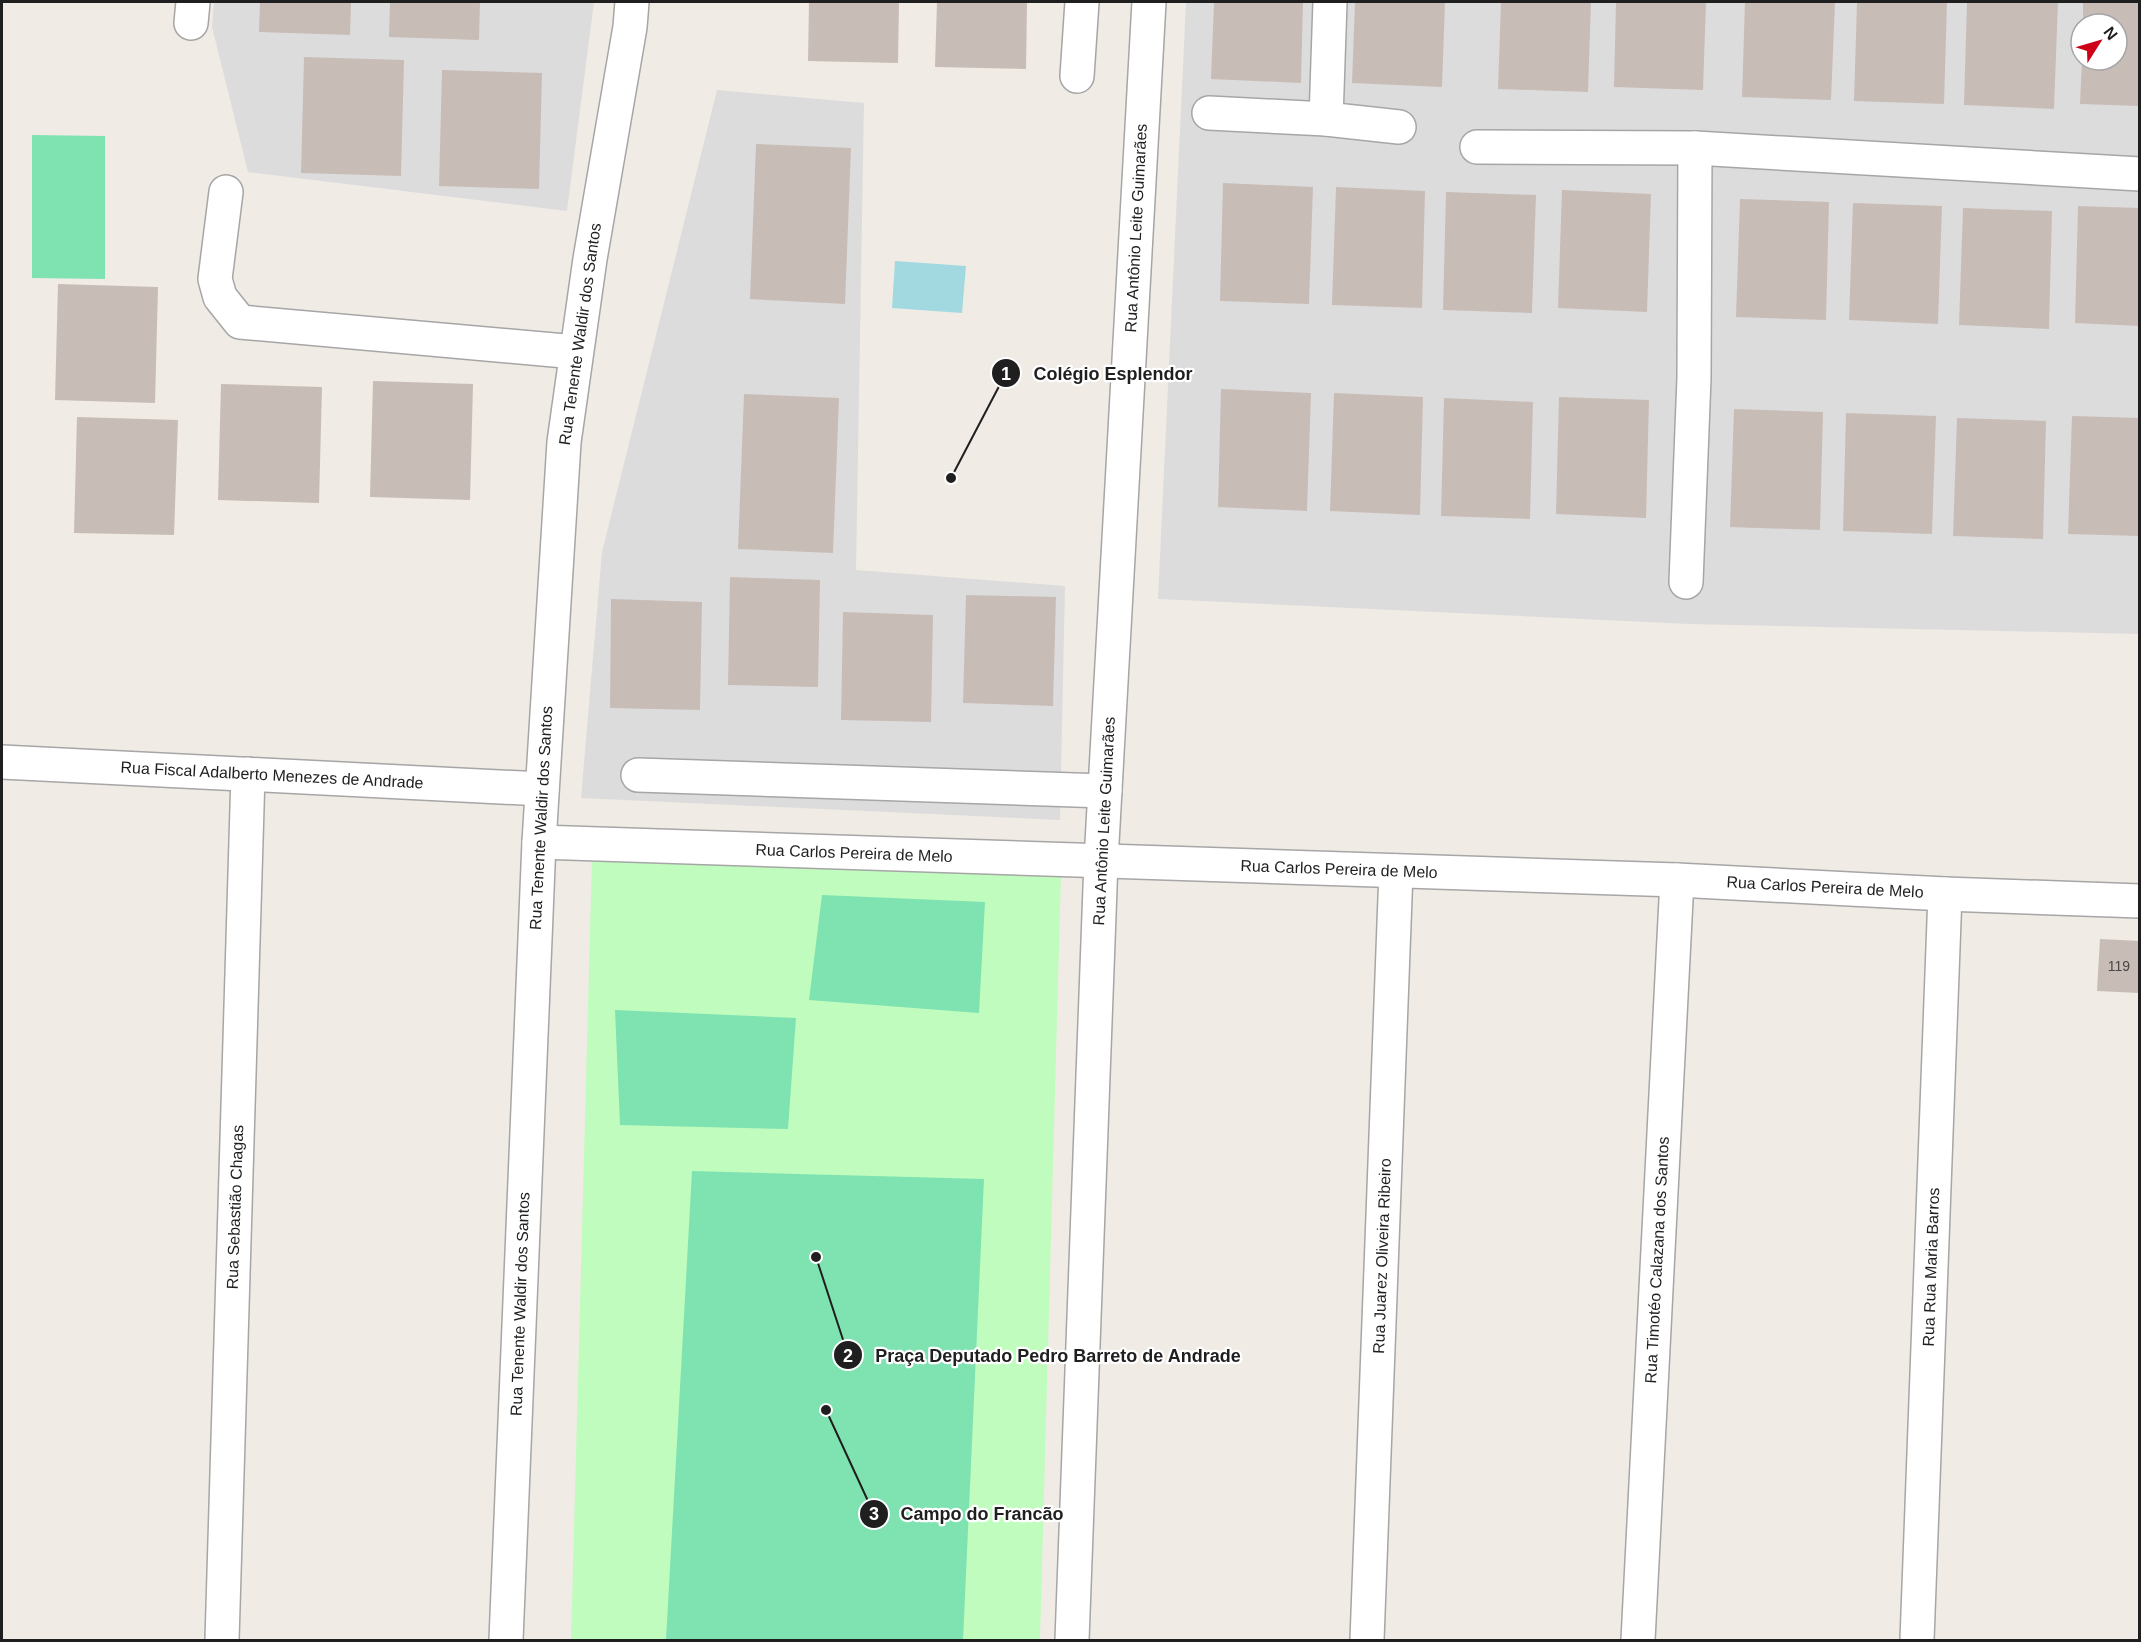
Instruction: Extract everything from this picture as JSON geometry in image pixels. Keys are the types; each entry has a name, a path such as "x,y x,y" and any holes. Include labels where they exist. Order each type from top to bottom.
{"street":[{"name":"Rua Tenente Waldir dos Santos","path":"506,1641 539,842 564,442 590,259 630,27 632,2"},
{"path":"1077,76 1082,2"},
{"name":"Rua Antônio Leite Guimarães","path":"1072,1641 1101,861 1149,2"},
{"path":"1326,119 1330,2"},
{"path":"1209,113 1326,119 1399,127"},
{"path":"1477,147 1695,148 2139,174"},
{"path":"1686,582 1694,378 1695,148"},
{"path":"226,192 215,279 220,297 240,322 576,352"},
{"name":"Rua Fiscal Adalberto Menezes de Andrade","path":"2,762 542,789"},
{"name":"Rua Sebastião Chagas","path":"222,1641 248,774"},
{"path":"638,776 1105,790"},
{"name":"Rua Carlos Pereira de Melo","path":"539,842 1677,880 1945,894 2139,901"},
{"name":"Rua Juarez Oliveira Ribeiro","path":"1367,1641 1396,871"},
{"name":"Rua Timotéo Calazana dos Santos","path":"1638,1641 1677,880"},
{"name":"Rua Rua Maria Barros","path":"1917,1641 1945,894"}],"shaded area":[{"path":"214,2 594,2 567,211 248,172 212,27"},
{"path":"1186,2 2139,2 2139,634 1689,624 1158,599"},
{"path":"717,90 864,103 856,570 1065,586 1060,820 581,798 602,552"}],"green space":[{"path":"32,135 105,136 105,279 32,278"},
{"path":"592,857 1061,873 1040,1640 571,1640"},
{"path":"822,895 985,902 979,1013 809,1000"},
{"path":"615,1010 796,1018 788,1129 620,1125"},
{"path":"692,1171 984,1179 963,1640 666,1640"}],"water":[{"path":"895,261 966,266 962,313 892,308"}],"building":[{"path":"260,2 351,2 350,35 259,32"},
{"path":"390,2 480,2 479,40 389,37"},
{"path":"809,2 899,2 898,63 808,61"},
{"path":"937,2 1027,2 1026,69 935,67"},
{"path":"1214,2 1303,2 1301,83 1211,79"},
{"path":"1355,2 1445,2 1442,87 1352,83"},
{"path":"1501,2 1591,2 1588,92 1498,89"},
{"path":"1616,2 1706,2 1703,90 1614,87"},
{"path":"1745,2 1835,2 1831,100 1742,97"},
{"path":"1857,2 1947,2 1944,104 1854,101"},
{"path":"1967,2 2058,2 2054,109 1964,105"},
{"path":"2083,2 2140,2 2140,106 2080,104 2081,72 2129,72 2129,12 2083,12"},
{"path":"304,57 404,60 401,176 301,173"},
{"path":"442,70 542,73 539,189 439,186"},
{"path":"756,144 851,148 845,304 750,299"},
{"path":"1223,183 1313,187 1309,304 1220,301"},
{"path":"1336,187 1425,191 1422,308 1332,305"},
{"path":"1562,190 1651,194 1647,312 1558,308"},
{"path":"1446,192 1536,195 1532,313 1443,310"},
{"path":"1740,199 1829,202 1826,320 1736,317"},
{"path":"1853,203 1942,206 1938,324 1849,320"},
{"path":"2078,206 2140,208 2140,326 2075,323"},
{"path":"1963,208 2052,211 2049,329 1959,325"},
{"path":"58,284 158,287 155,403 55,400"},
{"path":"373,381 473,384 470,500 370,497"},
{"path":"221,384 322,387 319,503 218,500"},
{"path":"1221,389 1311,393 1307,511 1218,507"},
{"path":"1334,393 1423,397 1420,515 1330,511"},
{"path":"744,394 839,398 833,553 738,549"},
{"path":"1559,397 1649,400 1646,518 1556,514"},
{"path":"1444,398 1533,402 1530,519 1441,516"},
{"path":"1734,409 1823,412 1820,530 1730,527"},
{"path":"1846,413 1936,416 1932,534 1843,531"},
{"path":"2072,416 2140,418 2140,536 2068,534"},
{"path":"77,417 178,420 174,535 74,533"},
{"path":"1957,418 2046,421 2043,539 1953,536"},
{"path":"730,577 820,580 818,687 728,685"},
{"path":"966,595 1056,597 1053,706 963,703"},
{"path":"611,599 702,602 700,710 610,708"},
{"path":"843,612 933,615 931,722 841,720"},
{"path":"2100,939 2140,941 2140,993 2097,991"}],"place":[{"name":"Colégio Esplendor","path":"951,478"},
{"name":"Praça Deputado Pedro Barreto de Andrade","path":"816,1257"},
{"name":"Campo do Francão","path":"826,1410"}]}
